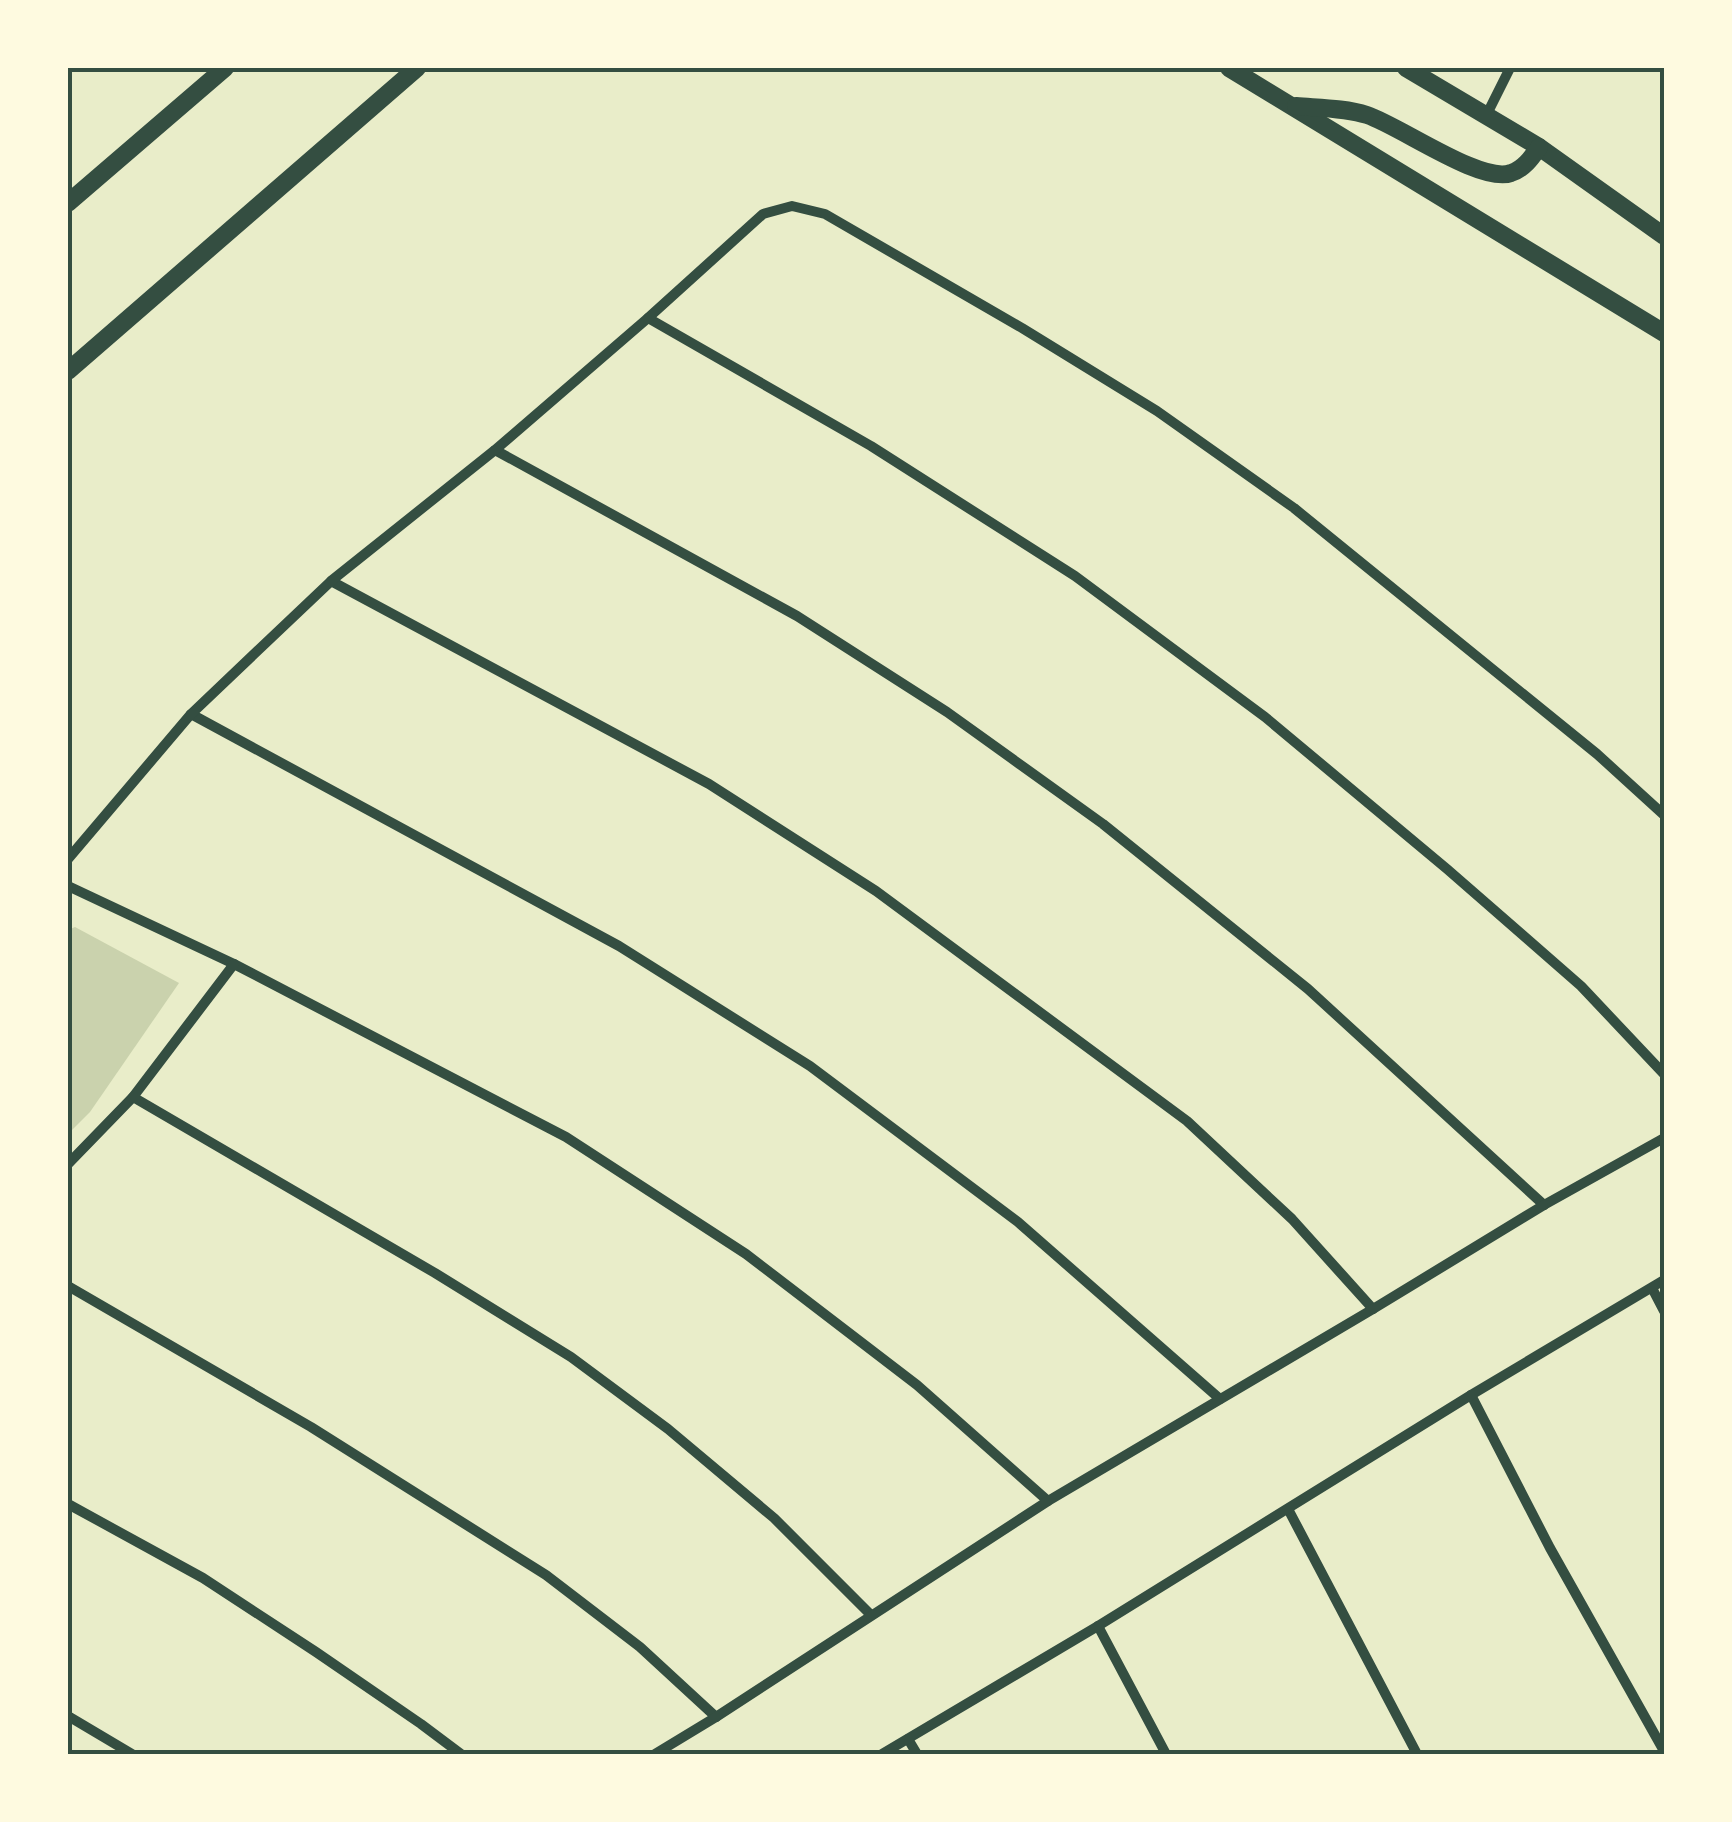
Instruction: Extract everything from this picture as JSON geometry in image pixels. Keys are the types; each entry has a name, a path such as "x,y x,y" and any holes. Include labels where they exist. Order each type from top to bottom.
{"street":[{"path":"68,203 225,68"},
{"path":"68,371 418,68"},
{"path":"1229,68 1664,333"},
{"path":"1487,114 1510,68"},
{"path":"1413,69 1540,147 1664,236"},
{"path":"1291,106 1366,115 1472,168 1500,175 1513,173 1527,164 1540,147"},
{"path":"68,859 192,714 330,581 496,450 763,214 792,206 825,214 1156,411 1294,508 1597,754 1664,815"},
{"path":"648,318 871,446 1075,576 1264,717 1447,869 1581,986 1664,1074"},
{"path":"496,450 797,616 947,712 1088,813 1308,989 1544,1205"},
{"path":"330,581 709,784 876,891 1186,1121 1292,1219 1373,1309"},
{"path":"192,714 619,946 810,1066 1018,1222 1220,1399"},
{"path":"68,886 234,964 566,1137 746,1254 916,1385 1048,1501"},
{"path":"68,1164 133,1097 234,964"},
{"path":"133,1097 571,1357 668,1429 774,1518 871,1615"},
{"path":"655,1754 1048,1501 1544,1205 1664,1138"},
{"path":"882,1754 1664,1280"},
{"path":"68,1286 311,1428 546,1575 640,1647 716,1717"},
{"path":"1652,1288 1664,1311"},
{"path":"1471,1395 1550,1548 1664,1752"},
{"path":"68,1504 203,1578 460,1754"},
{"path":"1288,1509 1417,1754"},
{"path":"1098,1626 1166,1754"},
{"path":"68,1716 132,1754"},
{"path":"908,1739 917,1754"}],"green space":[{"path":"75,927 179,983 90,1112 68,1134 68,930"}]}
